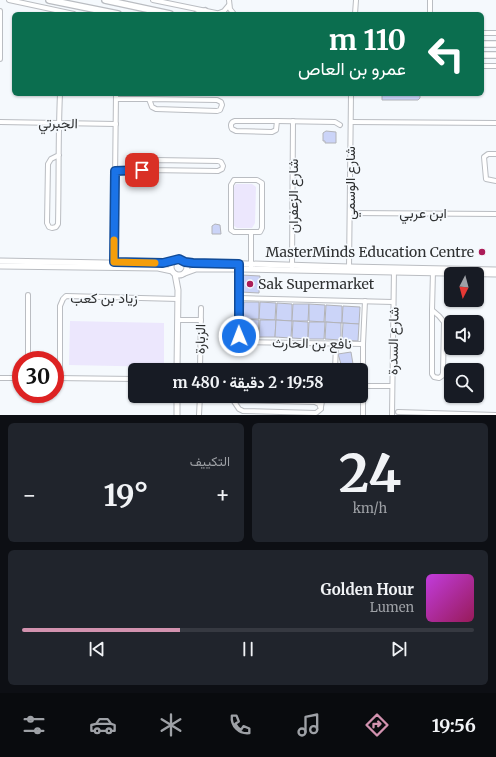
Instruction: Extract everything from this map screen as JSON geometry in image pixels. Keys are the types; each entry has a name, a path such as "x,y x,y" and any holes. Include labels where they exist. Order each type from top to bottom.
{"main road":[{"path":"49,0 108,12"},
{"path":"105,0 161,12"},
{"path":"484,44 496,44"},
{"path":"484,55 496,55"}],"street":[{"path":"9,0 65,12"},
{"path":"153,0 209,12"},
{"path":"355,12 356,0"},
{"path":"430,0 430,12"},
{"path":"222,12 229,2"},
{"path":"229,2 233,12"},
{"path":"0,12 0,59"},
{"path":"484,33 496,33"},
{"path":"484,66 496,66"},
{"path":"59,155 51,159 48,164 48,223 49,227 52,228 56,227 58,224 60,96"},
{"name":"شارع الوسمي","path":"349,269 351,96"},
{"path":"114,264 116,97 218,100 222,103 222,105 221,109 218,111 156,109 152,107 149,99"},
{"path":"278,121 277,128 272,132 236,131 231,127 231,124 235,121 278,121 293,121 334,122 340,125"},
{"name":"شارع الزعفران","path":"292,267 293,121"},
{"name":"الجبرتي","path":"0,122 116,124"},
{"path":"351,122 496,123"},
{"path":"496,154 486,155 484,157 484,177 488,180 496,181"},
{"path":"115,171 218,171 222,169 223,166 221,162 218,161 155,160 151,162 148,170"},
{"path":"234,180 257,180 262,183 262,230 258,233 251,233 234,232 230,228 231,185 234,180"},
{"name":"ابن عربي","path":"350,213 496,214"},
{"path":"250,267 251,233"},
{"path":"0,266 160,264 173,262 179,259 185,262 239,267"},
{"path":"0,261 114,264 162,268 179,275 196,269 239,267 496,270"},
{"path":"173,262 171,266 178,290 177,363"},
{"path":"178,290 187,269 185,262"},
{"name":"نافع بن الحارث","path":"239,267 238,334 244,342 363,344"},
{"name":"شارع السدرة","path":"392,415 394,269"},
{"path":"433,270 496,274"},
{"path":"432,310 444,322 443,373 439,378 434,377 432,374 432,310 433,270"},
{"path":"28,295 28,351"},
{"name":"زياد بن كعب","path":"58,351 60,306 66,296 178,298"},
{"path":"239,298 393,302"},
{"path":"363,363 365,301"},
{"name":"الزبارة","path":"200,363 201,308"},
{"path":"178,320 201,320"},
{"path":"335,363 336,344"},
{"path":"0,378 12,378"},
{"path":"64,378 128,380"},
{"path":"368,388 392,386"},
{"path":"177,403 177,415"},
{"path":"199,415 200,403"},
{"path":"235,403 239,409 243,411 316,413 320,411 321,403"},
{"path":"318,403 321,408"},
{"path":"363,403 363,415"},
{"path":"398,412 496,415"}],"shaded area":[{"path":"236,184 252,184 256,187 255,223 252,228 237,228 233,225 234,187"},
{"path":"70,321 164,323 164,363 128,363 128,366 69,365"}],"building":[{"path":"382,96 420,96 418,100 382,100"},
{"path":"326,131 336,132 336,143 325,143 325,141 323,141 323,133"},
{"path":"215,224 220,225 221,234 212,234 212,226"},
{"name":"Sak Supermarket","path":"241,275 260,276 259,293 240,292"},
{"path":"244,302 259,302 259,319 243,319"},
{"path":"260,302 276,303 275,320 259,319"},
{"path":"277,303 292,304 292,321 276,320"},
{"path":"293,304 309,304 308,321 292,321"},
{"path":"309,304 325,305 324,322 309,321"},
{"path":"326,305 342,306 342,323 325,322"},
{"path":"343,306 360,307 359,324 342,323"},
{"path":"244,319 259,320 258,337 243,336"},
{"path":"260,320 276,320 275,337 259,337"},
{"path":"276,320 292,321 291,338 275,337"},
{"path":"293,321 308,322 308,339 292,338"},
{"path":"309,322 325,322 324,339 308,339"},
{"path":"326,322 341,323 341,340 325,339"},
{"path":"343,323 359,324 358,341 342,340"},
{"path":"351,352 353,363 341,363 338,354"}],"slow traffic":[{"path":"114,240 114,262 155,263"}],"place":[{"name":"MasterMinds Education Centre","path":"482,252"},
{"name":"Sak Supermarket","path":"250,284"}],"route":[{"path":"142,170 115,171 114,262 163,263 173,262 179,259 184,260 185,262 193,263 239,264 239,336"}]}
